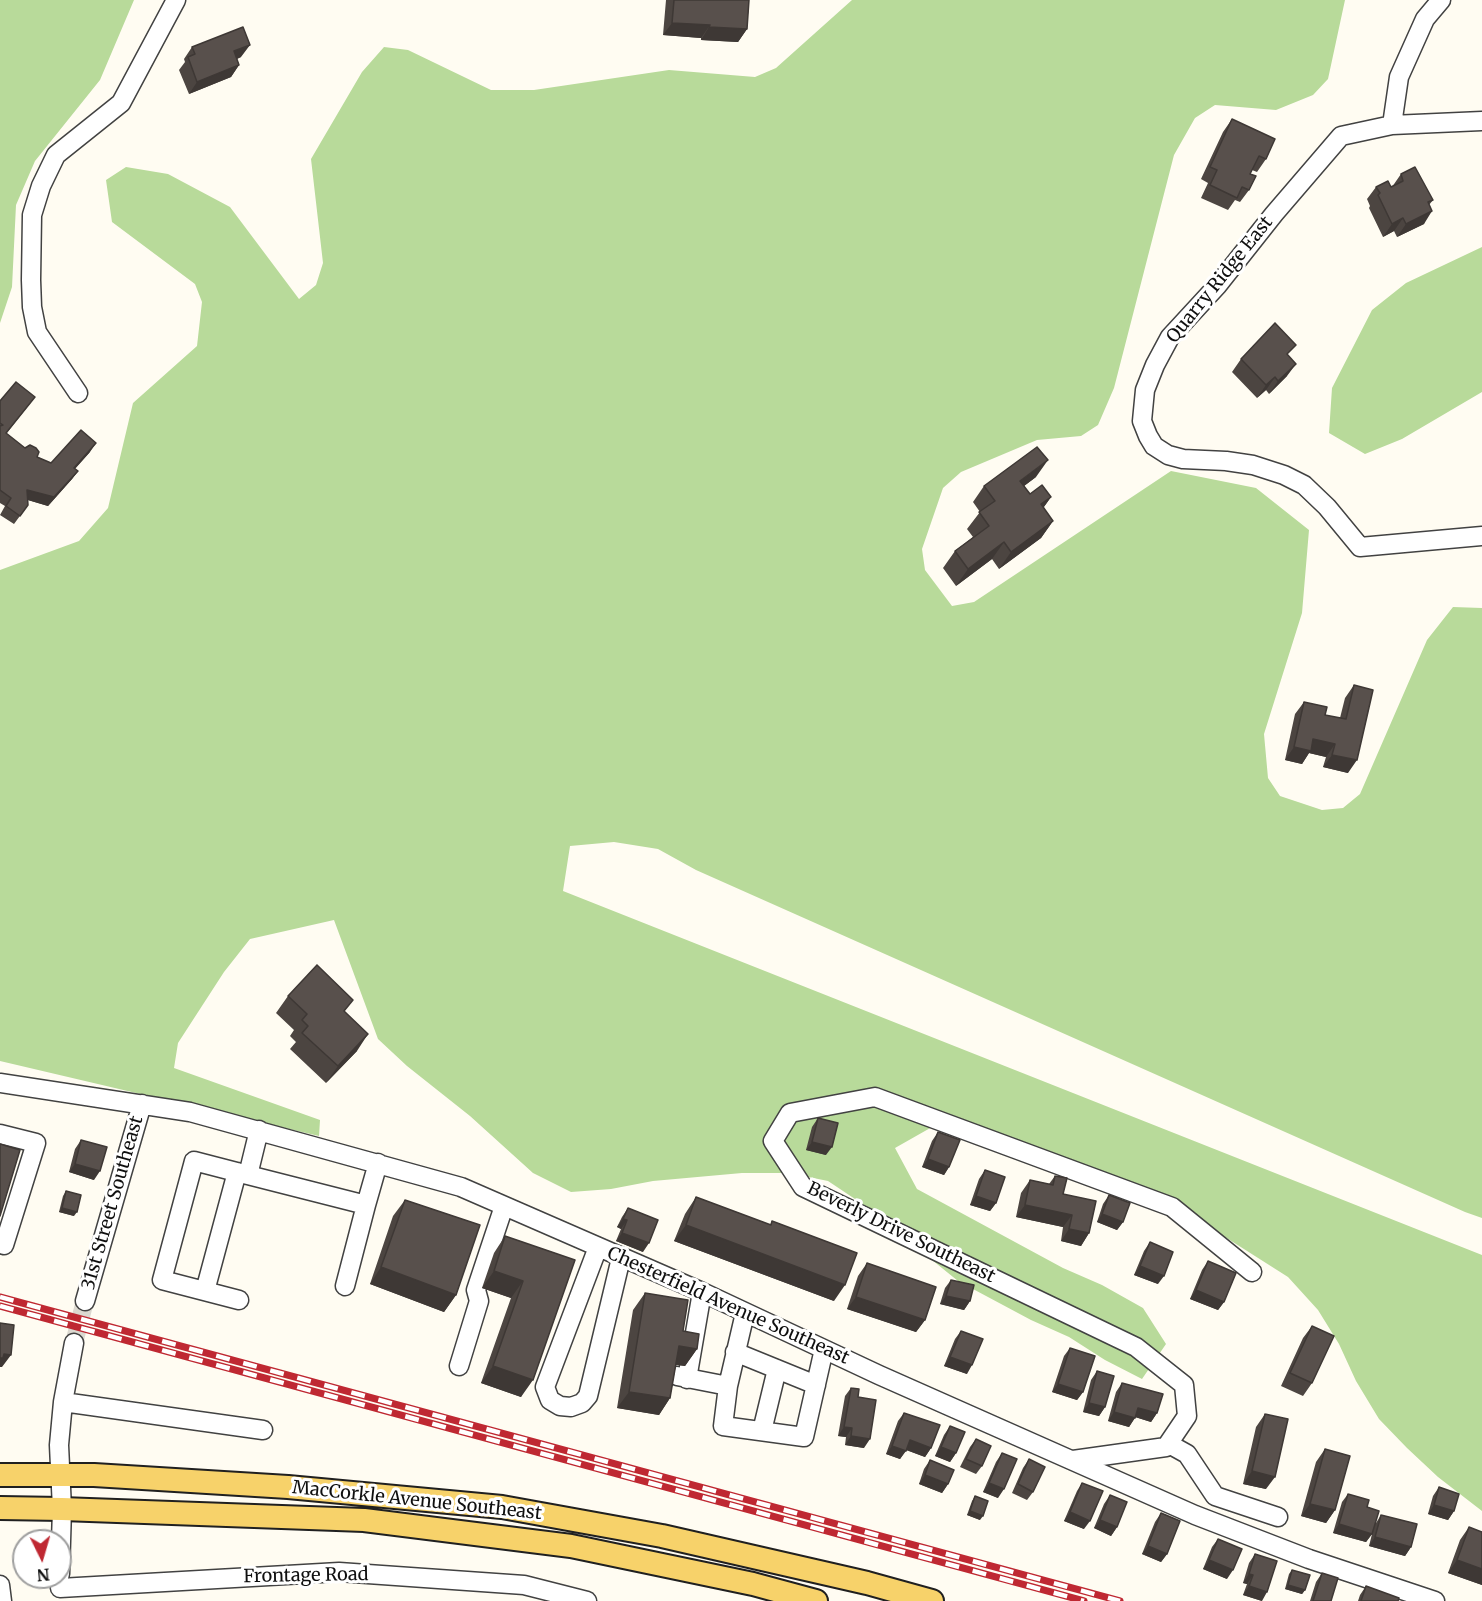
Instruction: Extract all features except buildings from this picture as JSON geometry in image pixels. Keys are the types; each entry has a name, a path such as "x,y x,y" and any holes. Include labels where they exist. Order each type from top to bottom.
{"main road":[{"name":"MacCorkle Avenue Southeast","path":"0,1475 94,1475 288,1487 502,1507 662,1536 867,1583 932,1601"},
{"name":"MacCorkle Avenue Southeast","path":"0,1508 364,1520 571,1546 753,1584 816,1601"}],"street":[{"path":"78,393 37,332 32,307 32,214 41,186 56,155 121,103 176,0"},
{"path":"1441,0 1425,19 1399,77 1392,124 1482,121"},
{"name":"Quarry Ridge East","path":"1392,124 1341,136 1274,214 1217,286 1170,337 1145,390 1142,421 1155,446 1168,455 1183,459 1253,465 1284,475 1304,485 1327,507 1360,547 1482,536"},
{"name":"Chesterfield Avenue Southeast","path":"0,1083 190,1112 461,1187 1195,1515 1309,1559 1435,1601"},
{"name":"Beverly Drive Southeast","path":"1169,1444 1187,1416 1184,1385 1136,1347 803,1187 773,1141 790,1113 874,1097 1172,1207 1252,1272"},
{"name":"31st Street Southeast","path":"85,1301 142,1104"},
{"path":"205,1291 259,1130"},
{"path":"0,1134 36,1143 4,1245"},
{"path":"239,1300 162,1281 194,1161 366,1205"},
{"path":"345,1286 378,1163"},
{"path":"459,1366 479,1301 476,1290 504,1206"},
{"path":"598,1247 545,1387 550,1400 560,1406 571,1407 582,1404 588,1396 621,1258"},
{"path":"682,1364 695,1334 702,1293"},
{"path":"745,1313 728,1386 723,1426 804,1437 824,1349"},
{"path":"682,1364 682,1341 695,1334"},
{"path":"61,1529 62,1476 59,1445 63,1402 74,1343"},
{"path":"735,1352 816,1385"},
{"path":"682,1364 728,1386"},
{"path":"762,1431 777,1369"},
{"path":"63,1402 263,1430"},
{"path":"1073,1460 1166,1448 1169,1444 1187,1454 1215,1496 1278,1518"},
{"name":"Frontage Road","path":"72,1584 339,1572 587,1601"},
{"path":"0,1585 2,1601"}],"green space":[{"path":"0,0 134,0 100,80 35,161 16,205 12,287 0,323"},
{"path":"852,0 1345,0 1328,79 1313,95 1276,110 1215,105 1195,118 1174,155 1114,388 1098,425 1081,436 1037,440 961,472 943,488 922,549 925,570 952,606 974,602 1171,471 1256,488 1309,530 1302,613 1264,734 1268,778 1280,796 1322,810 1343,808 1360,794 1427,640 1453,607 1482,608 1482,1218 696,870 658,849 614,842 570,846 563,891 1482,1255 1482,1511 1438,1477 1379,1419 1318,1310 1288,1277 1214,1230 932,1127 895,1148 917,1189 1063,1268 1102,1285 1143,1308 1166,1344 1142,1379 1105,1360 1069,1337 1031,1320 958,1281 864,1205 828,1181 789,1173 742,1173 653,1181 611,1189 571,1192 533,1173 470,1116 407,1066 378,1039 334,920 250,939 224,972 178,1043 174,1068 320,1120 319,1136 0,1061 0,570 79,541 108,508 133,403 197,346 202,302 195,284 112,222 106,180 126,167 168,174 230,207 299,299 316,285 323,263 311,159 362,72 384,47 408,50 491,90 534,90 669,70 755,77 776,68"},
{"path":"1482,247 1482,392 1402,439 1365,454 1329,433 1332,388 1372,310 1406,283"}],"tunnel":[{"path":"74,1343 85,1301"}],"railway":[{"path":"0,1297 1120,1601"},
{"path":"0,1306 1084,1601"}]}
